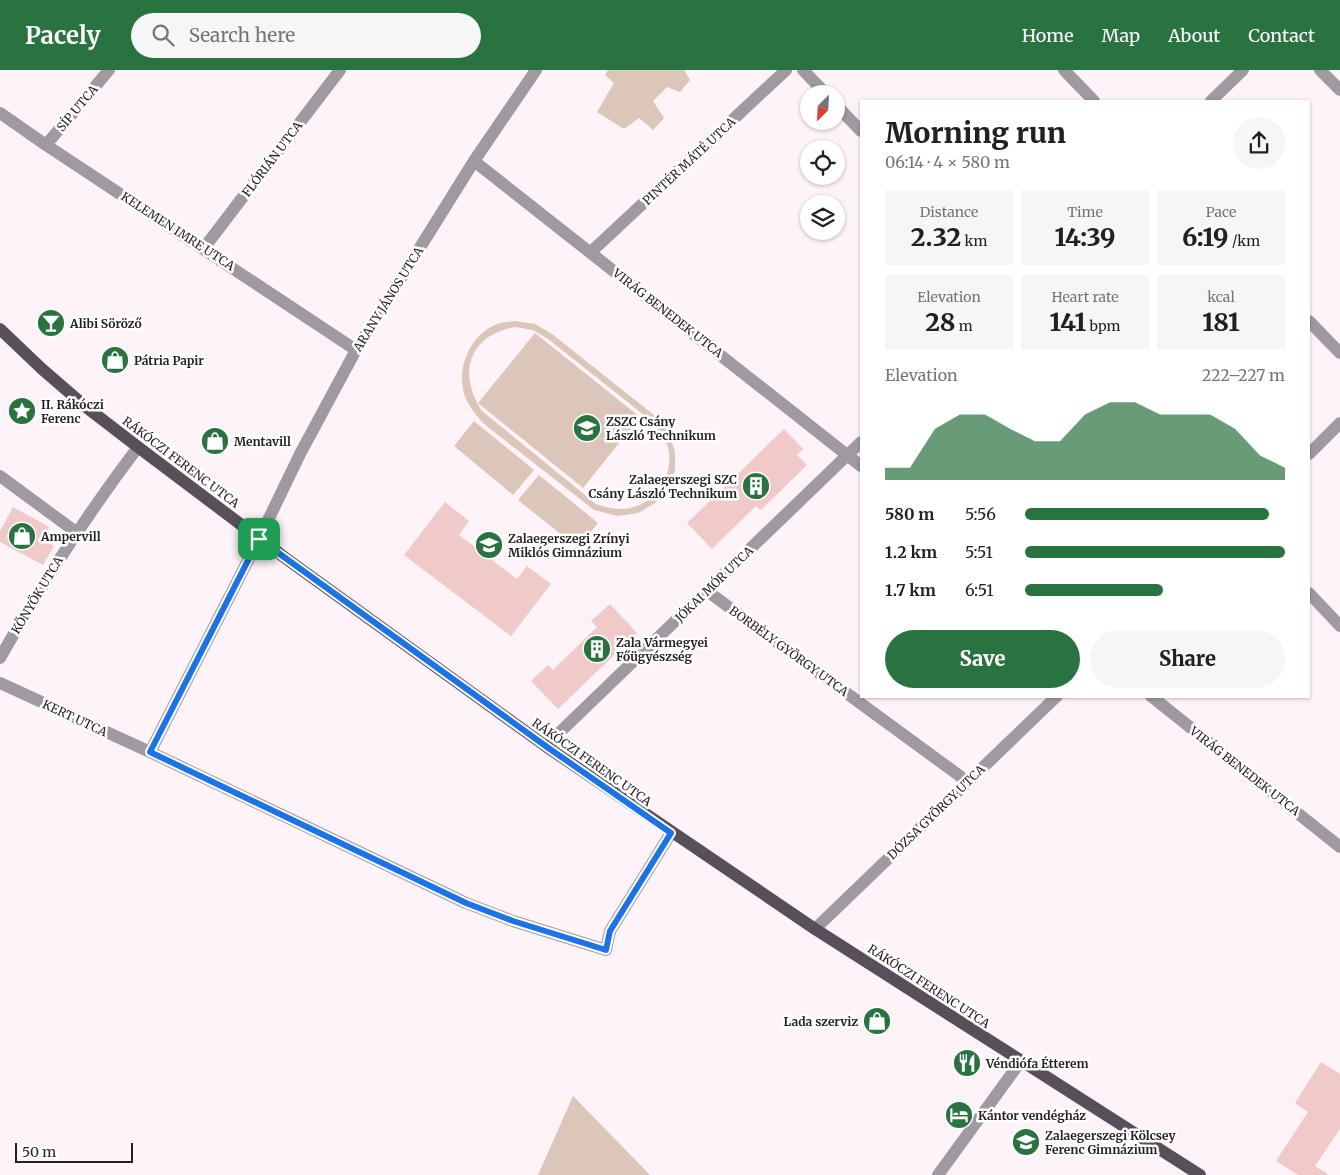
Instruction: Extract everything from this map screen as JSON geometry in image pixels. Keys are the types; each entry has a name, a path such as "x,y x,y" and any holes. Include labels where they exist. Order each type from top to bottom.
{"main road":[{"name":"RÁKÓCZI FERENC UTCA","path":"0,329 79,401 259,539 547,747 815,929 1200,1175"}],"street":[{"name":"SÍP UTCA","path":"46,145 108,70"},
{"name":"FLÓRIÁN UTCA","path":"204,248 340,70"},
{"name":"ARANY JÁNOS UTCA","path":"259,539 300,454 356,350 474,161 536,70"},
{"name":"PINTÉR MÁTÉ UTCA","path":"591,252 786,70"},
{"path":"803,70 817,85"},
{"path":"1064,70 1093,100"},
{"path":"1212,100 1243,70"},
{"path":"1320,70 1340,90"},
{"name":"KELEMEN IMRE UTCA","path":"0,113 356,350"},
{"path":"845,114 860,130"},
{"name":"VIRÁG BENEDEK UTCA","path":"474,161 860,465"},
{"path":"1310,322 1340,353"},
{"path":"1310,453 1340,423"},
{"name":"JÓKAI MÓR UTCA","path":"547,747 860,443"},
{"name":"KÖNYÖK UTCA","path":"0,658 35,595 76,532 138,446"},
{"path":"0,476 76,532"},
{"path":"150,752 259,539"},
{"name":"BORBÉLY GYÖRGY UTCA","path":"707,592 968,782"},
{"path":"1310,595 1340,626"},
{"name":"KERT UTCA","path":"0,683 150,752 466,903 513,921 606,950 610,931 671,833"},
{"name":"DÓZSA GYÖRGY UTCA","path":"815,929 1055,698"},
{"name":"VIRÁG BENEDEK UTCA","path":"1154,698 1340,846"},
{"path":"938,1175 1021,1061"}],"shaded area":[{"path":"608,70 684,70 690,80 680,92 667,87 653,101 664,118 653,130 639,118 624,129 597,112 614,83 605,75"},
{"path":"515,321 535,324 552,334 654,415 668,432 675,451 675,470 668,489 655,503 638,513 618,516 594,510 484,424 474,412 466,399 463,388 462,377 467,354 480,335 489,328 500,323","holes":["515,327 533,330 548,339 649,419 662,434 669,452 667,473 657,492 640,505 616,509 596,504 482,411 474,397 469,370 472,358 478,347 487,338 499,331"]},
{"path":"535,333 640,417 583,488 478,403"},
{"path":"474,421 534,470 513,495 454,446"},
{"path":"539,475 598,523 578,548 518,500"},
{"path":"573,1096 650,1175 538,1175"}],"building":[{"name":"Zalaegerszegi SZC Csány László Technikum","path":"784,429 803,449 797,455 807,465 761,510 756,506 712,549 687,523"},
{"name":"Zalaegerszegi Zrínyi Miklós Gimnázium","path":"445,502 469,521 459,535 517,579 527,566 551,584 511,636 404,555"},
{"name":"Ampervill","path":"13,507 49,527 43,540 54,546 43,565 0,542 0,531"},
{"name":"Zala Vármegyei Főügyészség","path":"610,604 637,633 558,709 531,681 548,665 553,670 597,627 591,621"},
{"path":"1321,1062 1340,1074 1340,1129 1315,1166 1329,1175 1298,1175 1276,1161 1308,1112 1295,1103"}],"place":[{"name":"Alibi Söröző","path":"51,323"},
{"name":"Pátria Papir","path":"115,360"},
{"name":"II. Rákóczi Ferenc","path":"22,411"},
{"name":"ZSZC Csány László Technikum","path":"587,428"},
{"name":"Mentavill","path":"215,441"},
{"name":"Zalaegerszegi SZC Csány László Technikum","path":"756,486"},
{"name":"Ampervill","path":"22,536"},
{"name":"Zalaegerszegi Zrínyi Miklós Gimnázium","path":"489,545"},
{"name":"Zala Vármegyei Főügyészség","path":"597,649"},
{"name":"Lada szerviz","path":"877,1021"},
{"name":"Véndiófa Étterem","path":"967,1063"},
{"name":"Kántor vendégház","path":"959,1115"},
{"name":"Zalaegerszegi Kölcsey Ferenc Gimnázium","path":"1026,1142"}],"route":[{"path":"259,539 547,747 671,833 610,931 606,950 513,921 466,903 150,752 259,539"}]}
